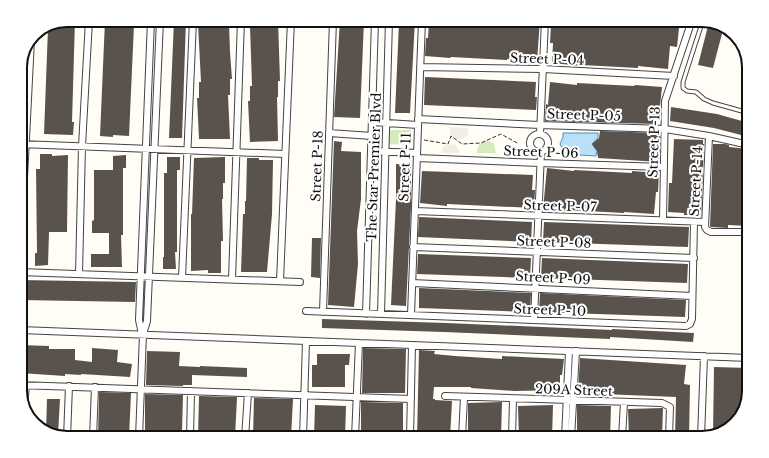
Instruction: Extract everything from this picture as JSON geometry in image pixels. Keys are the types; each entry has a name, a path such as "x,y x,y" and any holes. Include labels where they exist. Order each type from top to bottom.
{"street":[{"path":"78,274 82,146 89,27"},
{"path":"143,334 139,320 151,27"},
{"path":"139,431 143,334 147,321 160,27"},
{"path":"182,278 193,27"},
{"path":"232,279 241,27"},
{"path":"280,281 291,27"},
{"name":"Street P-18","path":"323,312 333,27"},
{"name":"The Star Premier Blvd","path":"366,314 375,27"},
{"name":"The Star Premier Blvd","path":"381,314 389,27"},
{"name":"Street P-11","path":"411,315 422,27"},
{"path":"540,134 545,27"},
{"name":"Street P-13","path":"663,220 665,101 689,27"},
{"path":"27,92 30,52"},
{"name":"Street P-04","path":"420,67 543,69 674,76"},
{"name":"Street P-05","path":"372,122 665,129 709,136 742,143"},
{"path":"329,134 372,136"},
{"path":"540,134 544,135 548,143 548,147 541,152 536,152 532,150 530,141 532,137 540,134"},
{"name":"Street P-14","path":"705,224 709,136"},
{"path":"27,144 285,154"},
{"name":"Street P-06","path":"371,151 540,163 664,167"},
{"path":"534,320 541,152"},
{"name":"Street P-07","path":"415,211 663,220 705,224 707,230 712,232 742,232"},
{"name":"Street P-10","path":"306,311 686,326 690,324 692,319 694,222"},
{"name":"Street P-08","path":"414,247 694,258"},
{"path":"27,272 300,282"},
{"name":"Street P-09","path":"412,283 692,296"},
{"path":"27,330 742,358"},
{"path":"303,431 306,341"},
{"path":"355,431 359,343"},
{"path":"410,431 412,345"},
{"path":"569,351 571,431"},
{"path":"566,431 576,351"},
{"path":"701,431 704,356"},
{"path":"27,385 411,399"},
{"path":"67,431 69,386"},
{"path":"93,431 95,387"},
{"path":"190,431 191,391"},
{"path":"245,431 248,393"},
{"name":"209A Street","path":"445,396 666,404 670,407 669,431"},
{"path":"462,431 464,397"},
{"path":"512,431 513,399"},
{"path":"622,431 624,402"}],"lane":[{"path":"701,27 683,82 683,88 687,91 696,92 704,99 714,103 742,111"}],"path":[{"path":"418,139 448,144 451,136 462,144 481,143 502,134 519,144"}],"green space":[{"path":"389,130 411,130 412,145 388,144"},
{"path":"489,141 494,144 496,153 477,153 477,149 481,143"}],"shaded area":[{"path":"450,127 468,128 468,134 463,139 453,138 450,133"},
{"path":"449,144 456,145 460,153 441,153 443,147"}],"water":[{"path":"563,133 598,133 598,138 592,144 597,151 596,156 562,154 560,144"}],"building":[{"path":"75,27 72,122 74,122 73,135 44,134 48,32 54,29"},
{"path":"105,27 134,27 129,136 100,136"},
{"path":"174,27 186,27 182,138 169,138"},
{"path":"198,27 229,27 232,79 230,79 230,95 228,95 230,139 199,139 197,98 199,98 199,82 201,82"},
{"path":"250,27 278,27 280,81 278,81 277,97 278,141 250,142 248,101 250,101 250,86 252,86"},
{"path":"340,27 364,27 360,118 334,117"},
{"path":"399,27 415,27 410,113 395,113"},
{"path":"429,27 539,27 537,61 425,56 426,38 428,38"},
{"path":"551,27 679,28 677,47 670,46 668,69 638,66 638,68 582,66 552,63 553,43 550,43"},
{"path":"708,27 722,32 713,68 698,65"},
{"path":"425,77 536,82 536,110 424,105"},
{"path":"550,82 577,85 577,83 662,87 657,124 545,121"},
{"path":"671,107 717,114 742,121 742,135 714,128 670,121"},
{"path":"600,131 660,133 659,162 598,158 597,151 592,144 599,138"},
{"path":"674,139 703,140 701,215 684,215 684,213 668,212 669,183 672,183"},
{"path":"334,141 342,142 341,151 361,152 361,199 357,231 358,264 354,307 328,305"},
{"path":"713,144 725,144 729,145 729,147 742,148 742,226 728,225 728,228 710,226"},
{"path":"40,154 52,154 52,156 68,155 67,232 49,232 48,265 35,266 35,253 37,253 36,169 40,169"},
{"path":"126,155 126,168 123,168 123,235 121,235 122,267 91,267 91,254 109,254 109,233 92,233 92,221 94,220 94,170 113,170 113,156"},
{"path":"167,157 180,157 180,170 177,170 176,269 163,269 164,173 167,173"},
{"path":"225,157 225,183 223,183 222,199 223,241 221,241 221,273 208,273 208,270 191,271 191,214 194,158"},
{"path":"247,158 273,160 272,214 267,272 241,272 243,214 245,214 246,201"},
{"path":"396,164 411,165 411,207 406,306 391,305 396,199"},
{"path":"547,168 574,171 632,173 632,171 659,173 658,192 656,192 654,214 543,209"},
{"path":"422,171 533,175 532,190 535,190 534,208 447,204 447,206 420,203"},
{"path":"419,217 532,222 531,242 418,237"},
{"path":"544,222 689,227 688,247 543,242"},
{"path":"312,238 321,238 320,278 311,277"},
{"path":"418,254 531,258 530,278 417,274"},
{"path":"542,258 688,264 687,283 541,278"},
{"path":"27,280 136,282 135,302 27,300"},
{"path":"419,288 531,293 530,312 419,308"},
{"path":"540,293 686,300 685,317 539,312"},
{"path":"322,319 694,333 693,342 610,337 610,339 322,328"},
{"path":"27,345 49,346 49,349 75,349 75,360 92,362 92,348 118,350 117,362 132,364 130,377 81,374 65,374 65,376 27,373"},
{"path":"363,348 406,349 405,393 362,393"},
{"path":"419,350 435,351 434,354 502,359 502,356 564,359 562,375 560,375 560,390 515,391 471,387 434,387 433,399 452,401 450,431 417,431"},
{"path":"147,351 180,352 179,366 247,368 247,377 192,375 192,385 146,385"},
{"path":"317,354 350,354 349,365 345,365 345,387 312,387 312,365 317,365"},
{"path":"580,358 686,365 684,384 690,385 689,431 675,431 676,397 578,393"},
{"path":"714,367 742,368 742,396 737,411 726,423 713,430"},
{"path":"99,392 131,393 129,431 98,431"},
{"path":"145,394 183,395 182,431 145,431"},
{"path":"199,396 237,397 235,431 198,431"},
{"path":"254,398 293,399 291,431 253,431"},
{"path":"47,399 60,399 58,430 46,425"},
{"path":"361,402 403,403 403,431 361,431"},
{"path":"502,402 501,431 468,431 468,403"},
{"path":"315,405 346,406 345,431 314,431"},
{"path":"553,405 552,431 519,431 518,406"},
{"path":"577,405 611,406 610,431 577,431"},
{"path":"663,408 662,431 629,431 628,409"}]}
